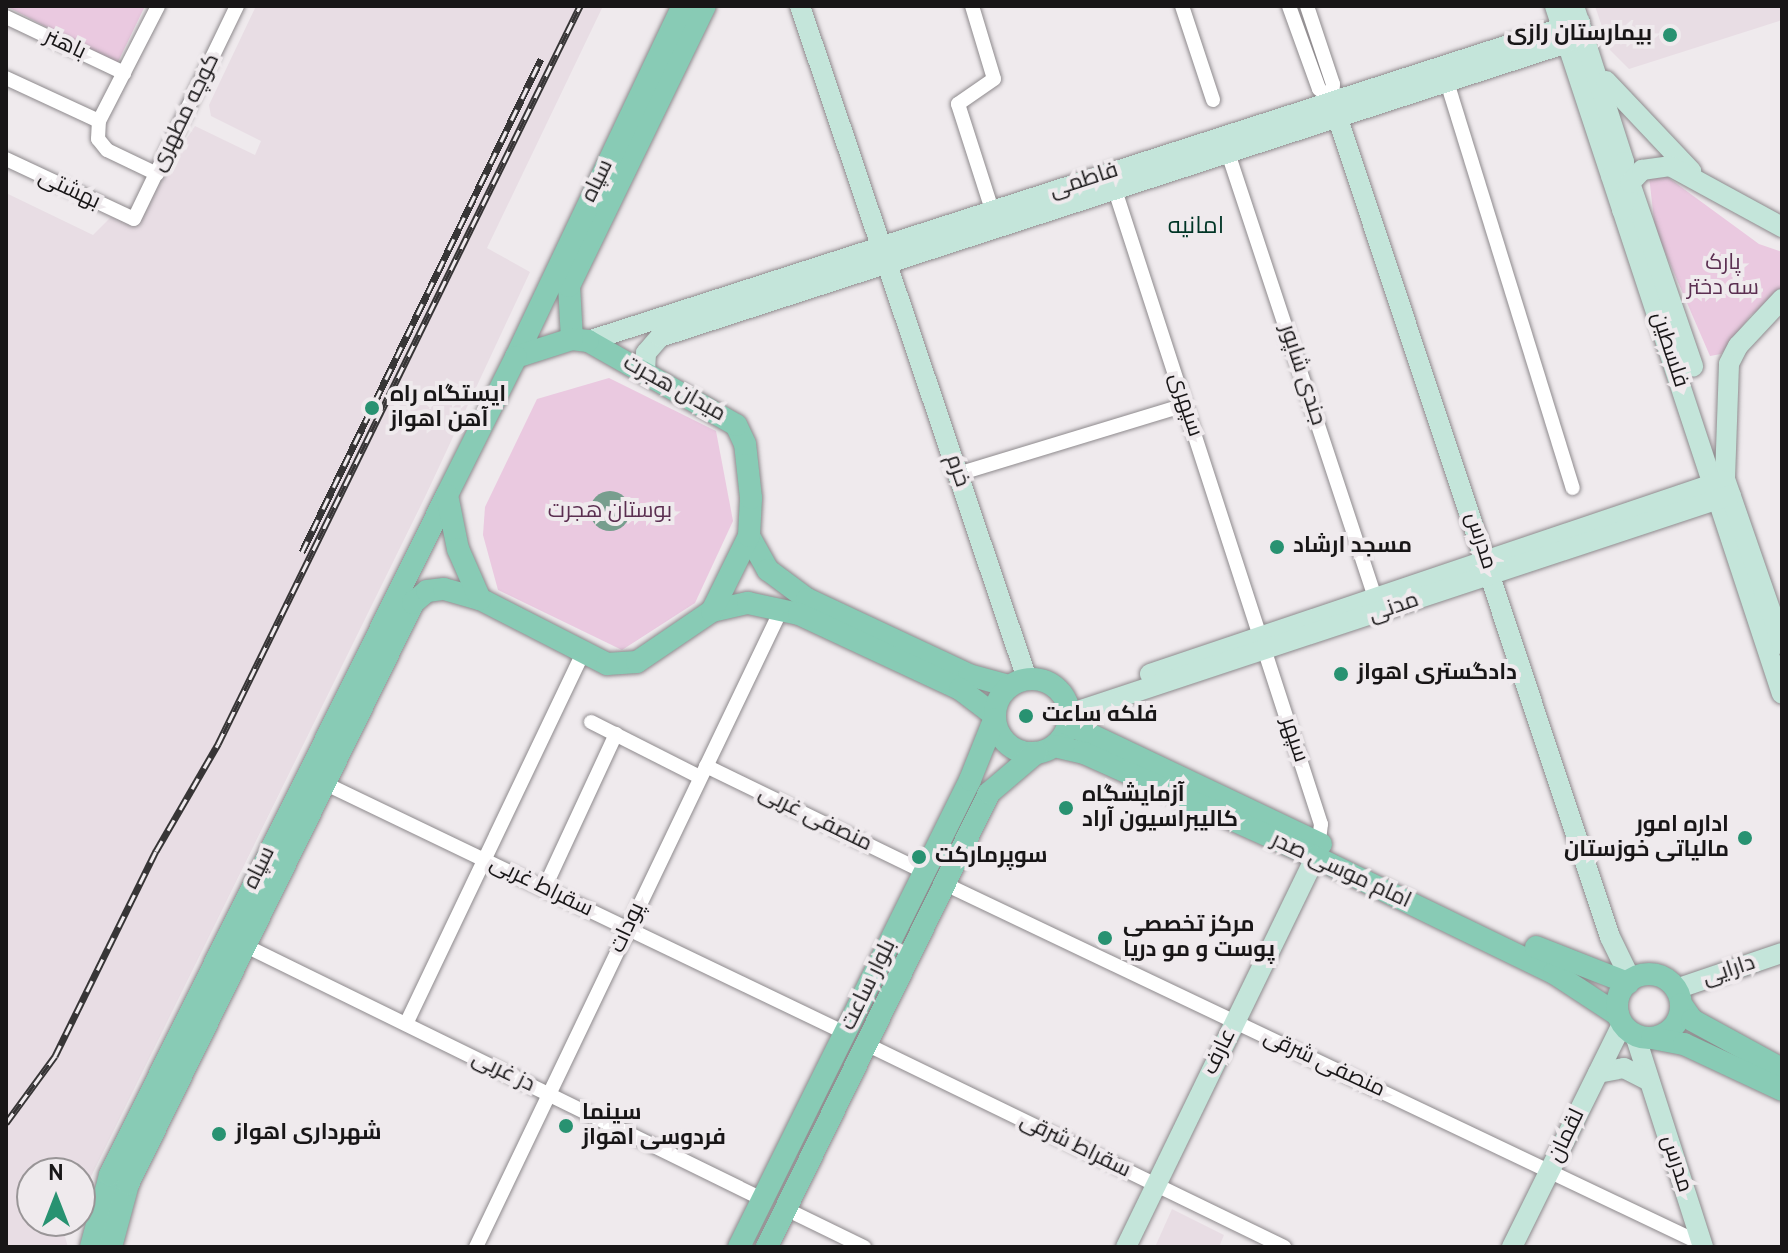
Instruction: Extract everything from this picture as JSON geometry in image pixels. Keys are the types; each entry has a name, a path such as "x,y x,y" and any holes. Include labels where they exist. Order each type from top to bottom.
{"main road":[{"name":"سپاه","path":"516,357 683,6"},
{"name":"سپاه","path":"580,340 569,286 705,6"},
{"path":"480,599 458,549 447,495 516,357 580,340"},
{"name":"میدان هجرت","path":"480,599 607,664 637,662 712,611 749,536 750,486 745,444 736,425 645,372 580,340"},
{"name":"سپاه","path":"111,1247 128,1184 244,945 315,778 447,495"},
{"path":"712,611 748,603 781,610 960,689 994,717 1013,749 1045,749 1068,713 1051,683 969,675 807,599 768,570 749,536"},
{"name":"سپاه","path":"91,1247 110,1175 315,778 413,603 427,591 444,589 480,599"},
{"path":"994,717 1018,682"},
{"name":"امام موسی صدر","path":"1068,713 1318,850 1554,973 1632,1028 1684,1044 1782,1090"},
{"name":"بلوار ساعت","path":"739,1247 924,872 994,717"},
{"name":"امام موسی صدر","path":"1045,749 1084,753 1318,850 1561,959 1630,981"},
{"name":"بلوار ساعت","path":"767,1247 989,793 1045,749"},
{"path":"1678,996 1670,1031 1632,1028 1619,995 1630,981 1660,976 1678,996 1705,1028 1782,1069"}],"street":[{"path":"157,174 107,150 98,139 99,121 158,6"},
{"name":"کوچه مطهری","path":"134,219 237,6"},
{"name":"خرم","path":"800,6 958,474 1018,682"},
{"path":"972,6 994,79 958,104 995,219"},
{"path":"1182,6 1213,100"},
{"name":"مدرس","path":"1289,6 1319,89 1335,108"},
{"name":"مدرس","path":"1307,6 1333,84 1335,108 1610,937 1630,981"},
{"path":"1555,6 1571,25 1612,91 1706,185"},
{"name":"باهنر","path":"6,17 124,73"},
{"path":"1571,25 1621,174 1693,366"},
{"name":"فاطمی","path":"645,372 646,353 660,337 884,255 1335,108 1571,25"},
{"name":"فاطمی","path":"1112,181 1228,153 1335,108 1447,82 1571,25"},
{"path":"1591,58 1621,174"},
{"path":"6,78 99,121"},
{"path":"1447,82 1573,488"},
{"name":"جندی شاپور","path":"1228,153 1375,598"},
{"name":"بهشتی","path":"6,159 134,219"},
{"path":"1621,174 1658,165 1706,185 1779,227"},
{"name":"فلسطین","path":"1621,174 1622,210 1673,358 1782,644"},
{"name":"سپهری","path":"1112,181 1262,644"},
{"name":"فاطمی","path":"580,340 884,255"},
{"path":"1722,489 1729,364 1738,346 1782,299"},
{"path":"1673,358 1693,366 1729,364 1782,315"},
{"path":"958,474 1185,405"},
{"name":"فلسطین","path":"1722,489 1782,694"},
{"name":"مدنی","path":"1068,713 1262,644 1722,489"},
{"name":"مدنی","path":"1262,644 1375,598 1489,568"},
{"name":"پودات","path":"476,1247 781,610"},
{"name":"سپهر","path":"1262,644 1321,824 1318,850"},
{"path":"406,1024 487,861 583,653"},
{"name":"منصفی غربی","path":"591,722 924,872"},
{"path":"544,889 616,734"},
{"name":"سقراط غربی","path":"315,778 845,1033"},
{"name":"عارف","path":"1126,1247 1318,850"},
{"name":"منصفی شرقی","path":"945,884 1703,1245"},
{"name":"دز غربی","path":"244,945 762,1199"},
{"name":"دارایی","path":"1678,996 1782,953"},
{"name":"مدرس","path":"1632,1028 1703,1245"},
{"name":"لقمان","path":"1512,1247 1598,1073 1632,1028"},
{"name":"سقراط شرقی","path":"866,1044 1284,1247"},
{"path":"1598,1073 1624,1068 1648,1080"},
{"path":"786,1209 864,1247"}],"shaded area":[{"path":"256,6 603,6 487,248 530,272 425,497 96,1166 96,1157 16,1157 16,1237 65,1237 68,1247 6,1247 6,193 93,235 111,217 136,226 134,219 195,126 255,155 261,141 211,116 209,105"},
{"name":"بیمارستان رازی","path":"1595,6 1782,6 1782,20 1629,69 1610,50"},
{"path":"610,491 624,497 630,511 624,525 610,531 596,525 590,511 596,497"},
{"path":"1172,1209 1224,1235 1219,1247 1155,1247"}],"green space":[{"path":"6,6 145,6 117,64"},
{"name":"پارک سه دختر","path":"1662,173 1759,244 1782,252 1782,294 1751,315 1721,354 1710,356 1655,229 1649,176"},
{"name":"بوستان هجرت","path":"609,378 716,431 733,521 695,603 622,650 498,590 483,535 485,507 537,399"}],"railway":[{"path":"6,1123 55,1056 156,851 218,744 580,6"},
{"path":"302,552 541,59"}],"place":[{"name":"بیمارستان رازی","path":"1670,35"},
{"name":"ایستگاه راه آهن اهواز","path":"372,408"},
{"name":"مسجد ارشاد","path":"1277,547"},
{"name":"دادگستری اهواز","path":"1341,674"},
{"name":"فلکه ساعت","path":"1026,716"},
{"name":"آزمایشگاه کالیبراسیون آراد","path":"1066,808"},
{"name":"اداره امور مالیاتی خوزستان","path":"1745,838"},
{"name":"سوپرمارکت","path":"919,857"},
{"name":"مرکز تخصصی پوست و مو دریا","path":"1105,938"},
{"name":"سینما فردوسی اهواز","path":"566,1126"},
{"name":"شهرداری اهواز","path":"219,1134"}],"district":[{"name":"امانیه","path":"1196,228"}]}
